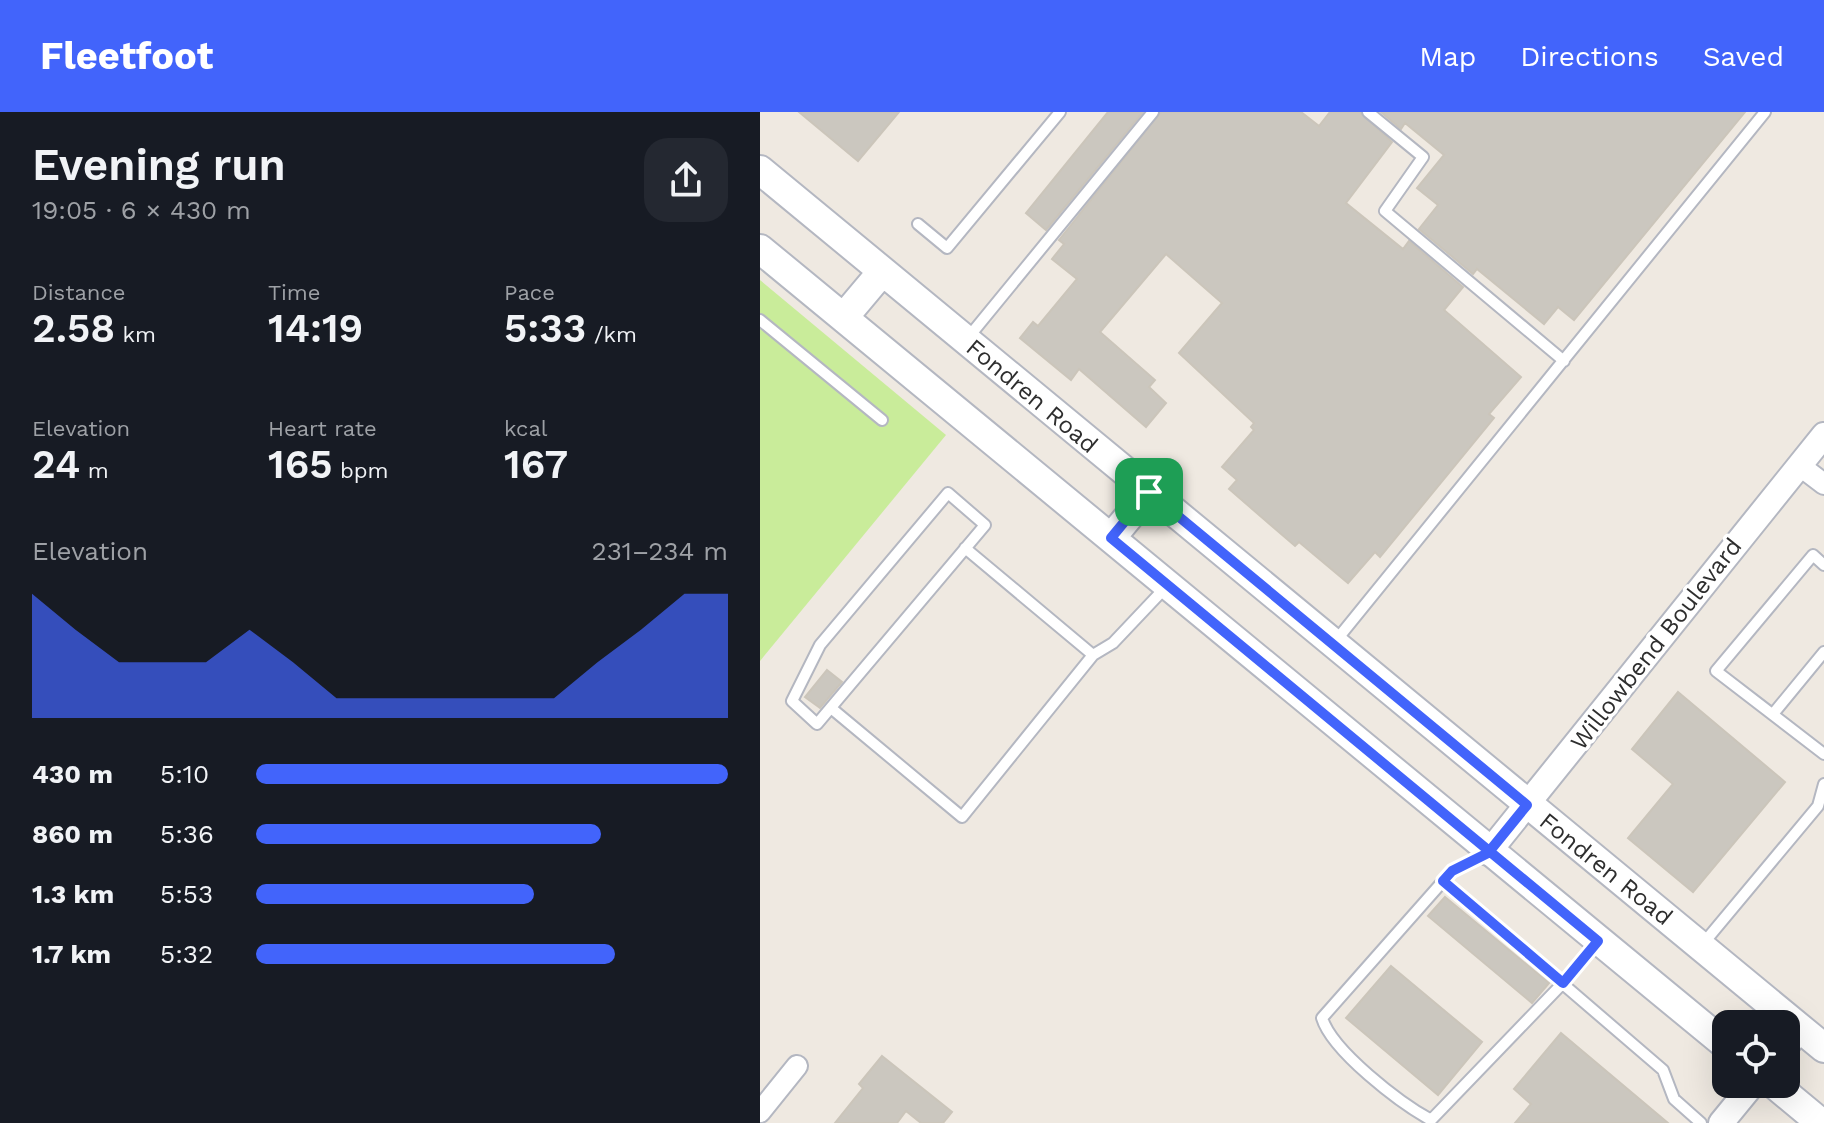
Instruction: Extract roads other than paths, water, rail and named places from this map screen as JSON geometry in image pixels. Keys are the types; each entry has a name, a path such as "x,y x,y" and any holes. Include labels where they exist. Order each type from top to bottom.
{"main road":[{"name":"Fondren Road","path":"760,170 881,273 1701,946 1766,1010"},
{"path":"760,249 1488,853 1712,1034"},
{"path":"844,317 881,273"},
{"path":"1111,538 1149,492"},
{"name":"Fondren Road","path":"1800,1039 1824,1048"},
{"path":"1791,1098 1821,1123"}],"street":[{"name":"Willowbend Boulevard","path":"1488,853 1824,435"},
{"path":"1799,465 1824,484"},
{"path":"760,1112 797,1066"},
{"path":"1721,1123 1742,1098"}],"lane":[{"path":"918,224 947,248 1060,112"},
{"path":"966,341 1153,112"},
{"path":"1368,112 1423,157 1385,211 1564,361"},
{"path":"1333,645 1765,112"},
{"path":"760,320 882,420"},
{"path":"948,493 985,525 831,708 817,724 792,701 820,645 948,493"},
{"path":"965,548 1093,655"},
{"path":"1824,565 1813,555 1716,671 1824,754"},
{"path":"831,708 962,817 1093,655 1113,643 1167,585"},
{"path":"1773,714 1824,652"},
{"path":"1701,946 1818,806 1824,784"},
{"path":"1488,853 1452,871 1322,1018 1329,1035 1340,1048 1399,1098 1431,1120 1563,983 1598,941"},
{"path":"1443,881 1663,1070 1674,1099 1701,1123"}]}
